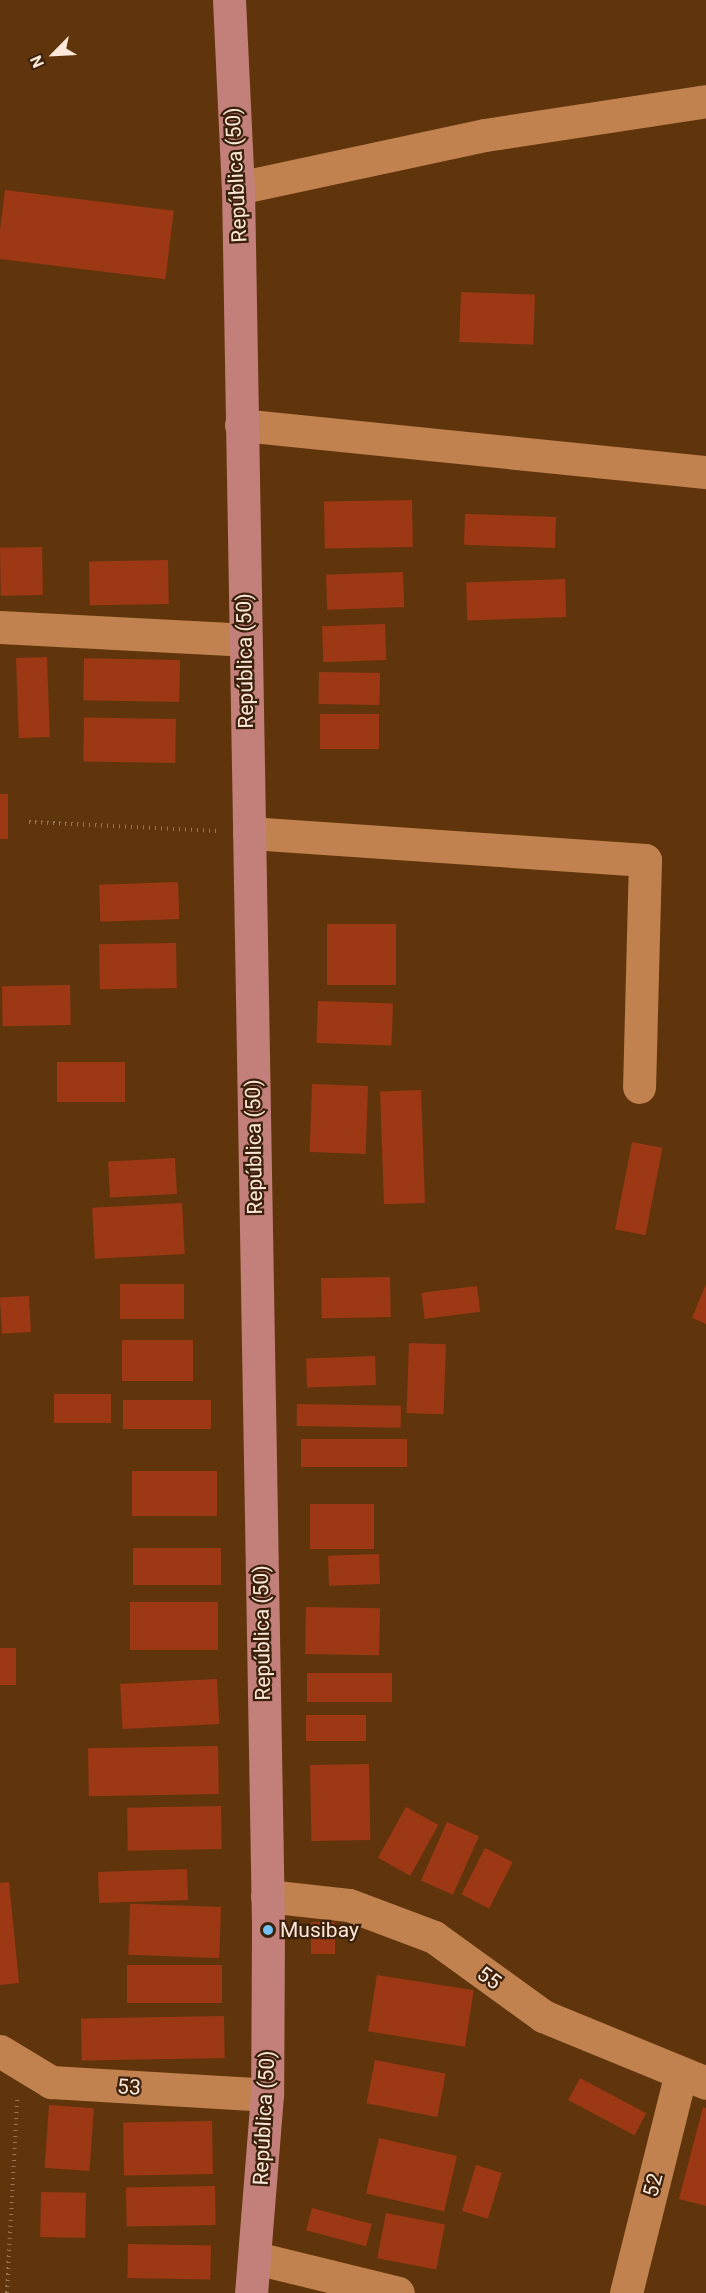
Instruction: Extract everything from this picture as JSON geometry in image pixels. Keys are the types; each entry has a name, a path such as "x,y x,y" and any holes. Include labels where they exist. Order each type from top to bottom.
{"main road":[{"name":"República (50)","path":"229,0 238,188 267,1896 267,2095 256,2258 251,2293"}],"street":[{"path":"238,188 485,135 706,101"},
{"path":"241,425 706,472"},
{"path":"0,627 245,640"},
{"path":"249,833 645,860 639,1088"},
{"name":"55","path":"267,1896 349,1905 434,1937 543,2016 693,2080"},
{"name":"53","path":"9,2056 51,2082 267,2095"},
{"name":"52","path":"626,2293 693,2080"},
{"path":"256,2258 398,2293"}],"path":[{"path":"29,822 249,833"},
{"path":"7,2293 9,2056"}],"building":[{"path":"5,190 174,211 165,279 0,259 0,231"},
{"path":"461,292 535,295 533,345 459,342"},
{"path":"412,500 413,547 325,549 324,502"},
{"path":"465,514 556,517 555,548 464,545"},
{"path":"42,547 43,595 1,596 0,548"},
{"path":"168,560 169,604 90,605 89,561"},
{"path":"403,572 404,607 327,610 326,575"},
{"path":"565,579 566,617 467,620 466,582"},
{"path":"385,624 386,660 323,662 322,626"},
{"path":"47,657 50,737 19,738 16,658"},
{"path":"84,658 180,660 179,702 83,700"},
{"path":"319,672 380,673 379,705 318,704"},
{"path":"320,714 379,714 379,749 320,749"},
{"path":"84,717 176,719 175,763 83,761"},
{"path":"0,794 8,794 8,839 0,839"},
{"path":"178,882 179,919 100,922 99,885"},
{"path":"327,924 396,924 396,985 327,985"},
{"path":"176,943 177,988 100,989 99,944"},
{"path":"70,985 71,1025 3,1026 2,986"},
{"path":"318,1001 393,1004 391,1046 317,1043"},
{"path":"57,1062 125,1062 125,1102 57,1102"},
{"path":"312,1084 368,1086 366,1154 310,1152"},
{"path":"421,1090 425,1203 384,1204 380,1091"},
{"path":"632,1142 662,1148 645,1235 615,1229"},
{"path":"175,1158 177,1194 110,1197 108,1162"},
{"path":"182,1203 185,1254 95,1259 92,1208"},
{"path":"390,1277 391,1317 322,1318 321,1278"},
{"path":"120,1284 184,1284 184,1319 120,1319"},
{"path":"706,1284 706,1324 692,1318"},
{"path":"477,1286 480,1312 425,1319 421,1293"},
{"path":"29,1296 31,1332 2,1333 0,1298"},
{"path":"122,1340 193,1340 193,1381 122,1381"},
{"path":"409,1343 446,1344 444,1414 407,1413"},
{"path":"375,1356 376,1385 307,1387 306,1358"},
{"path":"54,1394 111,1394 111,1423 54,1423"},
{"path":"123,1400 211,1400 211,1429 123,1429"},
{"path":"297,1404 401,1406 401,1428 297,1426"},
{"path":"301,1439 407,1439 407,1467 301,1467"},
{"path":"132,1471 217,1471 217,1516 132,1516"},
{"path":"310,1504 374,1504 374,1549 310,1549"},
{"path":"133,1548 221,1548 221,1585 133,1585"},
{"path":"379,1554 380,1584 329,1586 328,1556"},
{"path":"130,1602 218,1602 218,1650 130,1650"},
{"path":"306,1607 380,1608 379,1655 305,1654"},
{"path":"0,1648 16,1648 16,1685 0,1685"},
{"path":"307,1673 392,1673 392,1702 307,1702"},
{"path":"217,1679 219,1724 122,1729 120,1684"},
{"path":"306,1715 366,1715 366,1741 306,1741"},
{"path":"218,1746 219,1794 89,1796 88,1748"},
{"path":"369,1764 370,1840 311,1841 310,1765"},
{"path":"221,1806 222,1849 128,1851 127,1808"},
{"path":"406,1807 438,1825 410,1876 378,1858"},
{"path":"447,1822 479,1836 453,1895 421,1880"},
{"path":"485,1848 513,1862 489,1908 461,1894"},
{"path":"187,1869 188,1900 99,1903 98,1872"},
{"path":"9,1882 19,1983 0,1985 0,1883"},
{"path":"130,1904 221,1907 219,1958 128,1955"},
{"path":"311,1922 335,1922 335,1954 311,1954"},
{"path":"127,1965 222,1965 222,2003 127,2003"},
{"path":"377,1975 474,1990 465,2047 368,2031"},
{"path":"224,2016 225,2058 82,2060 81,2018"},
{"path":"375,2060 446,2074 437,2117 367,2103"},
{"path":"580,2078 646,2113 634,2135 568,2100"},
{"path":"49,2105 94,2108 89,2171 45,2168"},
{"path":"703,2107 706,2108 706,2206 679,2199"},
{"path":"212,2121 213,2174 124,2176 123,2123"},
{"path":"379,2138 457,2156 444,2212 366,2194"},
{"path":"476,2165 502,2173 488,2219 462,2211"},
{"path":"215,2186 216,2225 127,2227 126,2188"},
{"path":"41,2192 86,2193 85,2238 40,2237"},
{"path":"312,2208 372,2224 366,2246 306,2230"},
{"path":"386,2213 445,2224 436,2270 377,2258"},
{"path":"128,2244 211,2245 210,2279 127,2278"}],"place":[{"name":"Musibay","path":"268,1930"}]}
